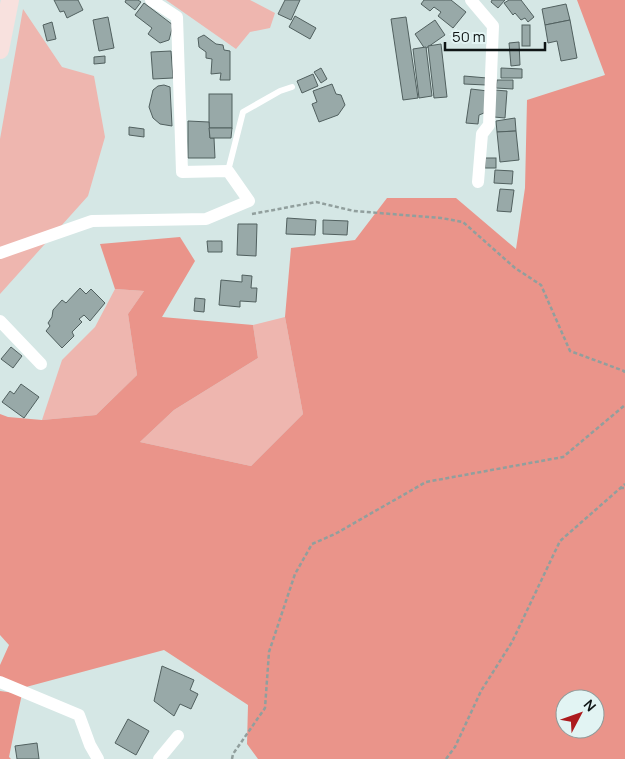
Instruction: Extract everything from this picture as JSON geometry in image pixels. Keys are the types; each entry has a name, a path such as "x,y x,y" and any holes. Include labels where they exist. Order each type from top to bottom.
{"main road":[{"path":"0,50 10,0"}],"street":[{"path":"0,253 92,221 206,219 249,200 228,171 182,172 177,17 150,0"},
{"path":"471,0 493,26 489,125 482,134 478,182"},
{"path":"0,321 41,364"},
{"path":"0,682 79,715 98,759"},
{"path":"159,759 178,736"}],"lane":[{"path":"228,171 244,112 280,91 292,87"}],"path":[{"path":"249,215 316,202 354,210 464,222 516,268 541,285 570,351 625,373"},
{"path":"232,759 233,754 265,708 269,652 295,574 312,544 335,534 426,482 563,457 625,405"},
{"path":"446,759 455,747 481,691 512,642 560,541 625,484"},
{"path":"620,488 625,488"}],"shaded area":[{"path":"166,0 250,0 275,13 270,28 250,32 236,49"},
{"path":"577,0 625,0 625,759 258,759 247,744 248,705 164,650 26,687 0,680 0,665 9,645 0,635 0,414 8,417 42,420 96,415 137,375 128,314 144,291 115,289 100,244 180,237 195,261 162,317 253,325 258,358 174,410 140,442 251,466 303,414 285,317 291,248 355,240 387,198 456,198 516,249 525,188 527,100 605,75"},
{"path":"23,9 62,67 94,76 105,137 88,196 0,294 0,139"},
{"path":"115,289 144,291 128,314 137,375 96,415 42,420 62,360 95,327"},
{"path":"285,317 303,414 251,466 140,442 174,410 258,358 253,325"},
{"path":"0,691 22,694 9,757 11,759 0,759"}],"building":[{"path":"54,0 78,0 83,10 67,18 64,11 60,12"},
{"path":"126,0 138,0 141,2 135,10 125,2"},
{"path":"285,0 300,0 291,20 278,14"},
{"path":"424,0 451,0 466,12 453,28 438,16 441,12 434,7 430,11 421,4"},
{"path":"492,0 505,0 498,8 491,2"},
{"path":"509,0 521,0 534,17 528,22 525,18 521,20 515,13 513,15 504,3"},
{"path":"144,3 173,25 169,40 160,43 148,34 152,28 135,15"},
{"path":"566,4 570,20 545,25 542,9"},
{"path":"295,16 316,28 310,39 289,27"},
{"path":"108,17 114,48 99,51 93,20"},
{"path":"406,17 418,98 403,100 391,19"},
{"path":"435,20 445,35 425,49 415,34"},
{"path":"570,20 577,58 561,61 557,41 548,43 545,25"},
{"path":"52,22 56,39 47,41 43,25"},
{"path":"522,25 530,25 530,46 522,46"},
{"path":"204,35 216,44 223,45 224,50 230,51 230,80 220,80 221,73 211,74 212,59 206,58 206,52 199,47 198,38"},
{"path":"519,42 520,65 511,66 509,43"},
{"path":"441,44 447,97 434,98 428,46"},
{"path":"426,47 432,96 419,98 413,49"},
{"path":"171,51 173,78 153,79 151,52"},
{"path":"105,56 105,63 94,64 94,57"},
{"path":"321,68 327,79 321,83 314,72"},
{"path":"501,68 522,69 522,78 501,78"},
{"path":"313,74 318,86 302,93 297,81"},
{"path":"464,76 487,78 486,85 464,84"},
{"path":"497,80 513,80 513,89 496,88"},
{"path":"332,84 336,94 341,95 345,105 338,115 319,122 312,104 317,102 313,91"},
{"path":"158,86 170,87 172,126 160,124 153,118 149,107 153,90"},
{"path":"471,89 488,91 484,113 479,115 478,124 466,123"},
{"path":"495,90 507,91 505,118 494,117"},
{"path":"209,94 232,94 232,128 209,128"},
{"path":"515,118 516,131 497,132 496,121"},
{"path":"188,121 209,122 210,138 214,138 215,158 188,158"},
{"path":"129,127 144,129 144,137 129,135"},
{"path":"209,128 232,128 231,138 210,138"},
{"path":"516,131 519,160 500,162 497,132"},
{"path":"485,158 496,158 496,168 485,168"},
{"path":"495,170 513,171 512,184 494,183"},
{"path":"500,189 514,190 511,212 497,211"},
{"path":"287,218 316,220 315,235 286,234"},
{"path":"323,220 348,221 347,235 323,234"},
{"path":"238,224 257,224 256,256 237,255"},
{"path":"207,241 222,241 222,252 208,252"},
{"path":"242,275 252,276 251,288 257,288 256,302 240,301 240,307 219,305 221,280 242,282"},
{"path":"80,288 86,294 91,289 105,303 90,321 84,315 79,319 82,322 72,332 74,336 62,348 46,331 50,326 48,323 52,317 53,310 62,300 66,303"},
{"path":"195,298 205,299 204,312 194,311"},
{"path":"11,347 22,356 13,368 1,359"},
{"path":"21,384 39,397 24,418 2,402 10,391 14,394"},
{"path":"162,666 194,680 190,690 198,694 191,709 180,704 174,716 154,701"},
{"path":"128,719 149,731 136,755 115,743"},
{"path":"37,743 39,759 17,759 15,746"}]}
